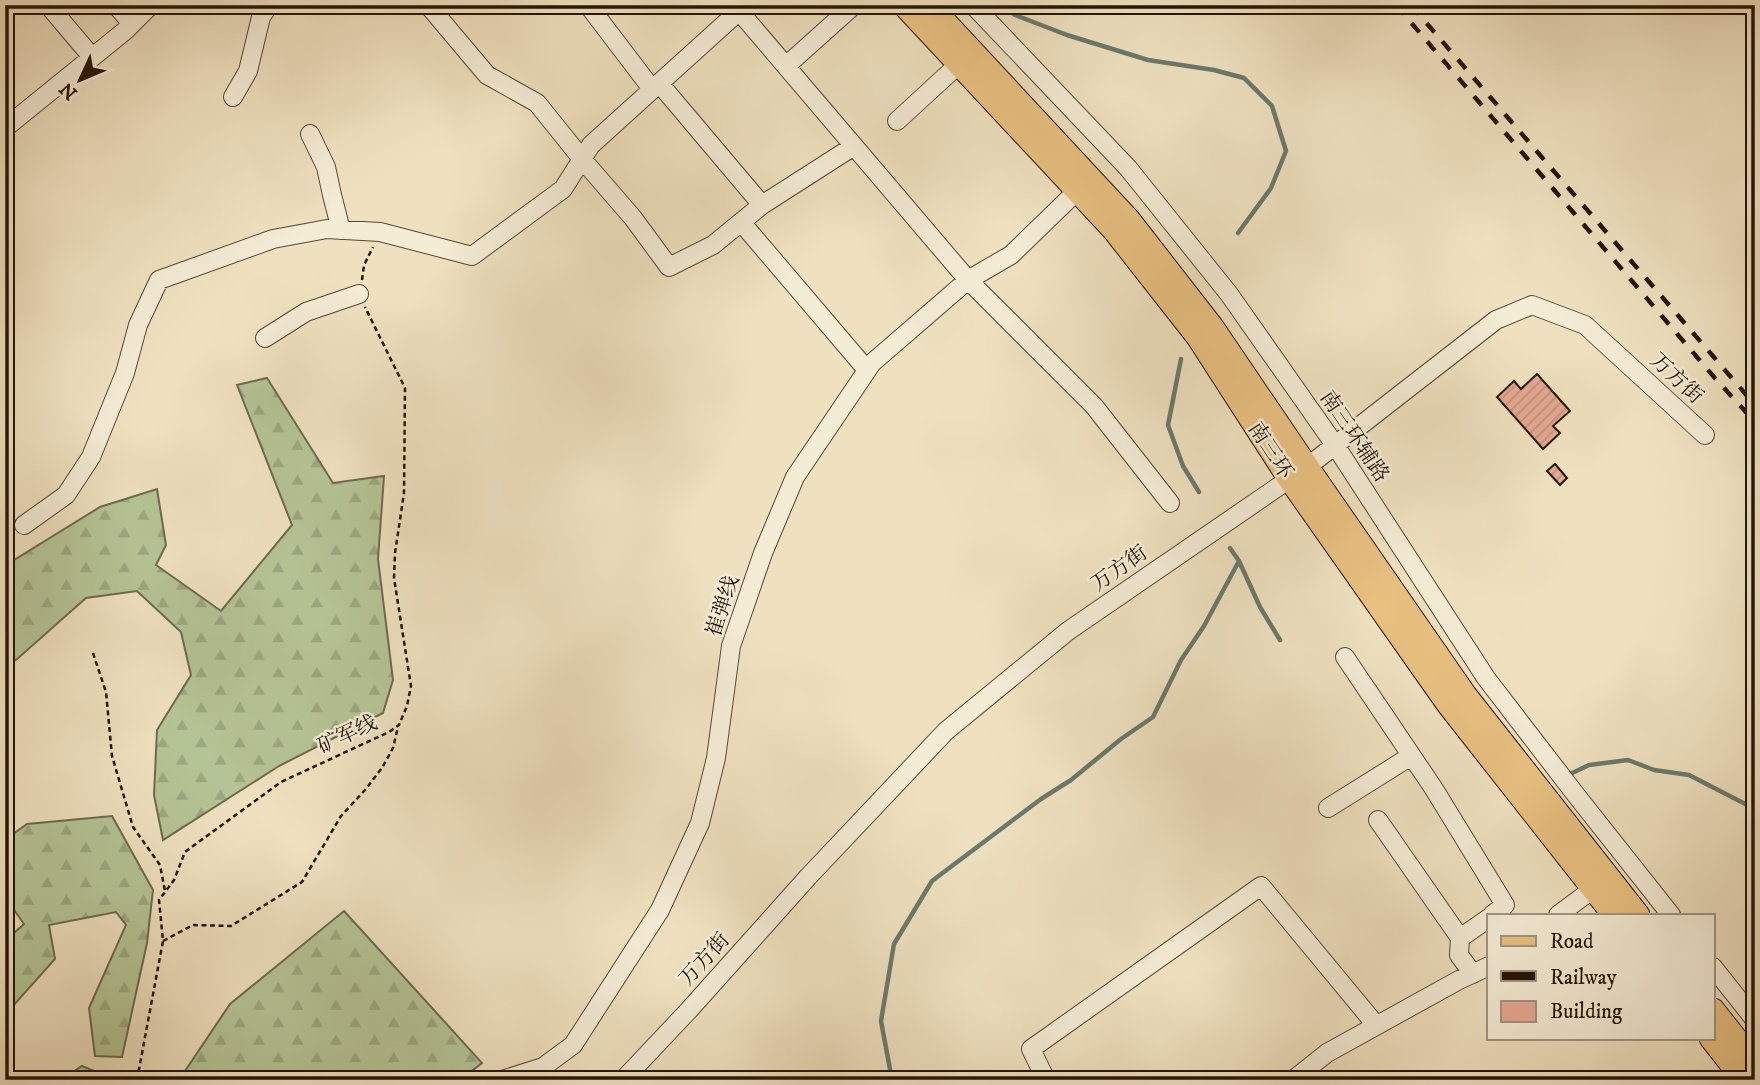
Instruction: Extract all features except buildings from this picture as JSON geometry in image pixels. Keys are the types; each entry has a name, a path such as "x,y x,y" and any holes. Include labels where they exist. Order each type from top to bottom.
{"main road":[{"name":"南三环","path":"904,5 1114,230 1198,337 1465,695 1637,914"},
{"name":"南三环","path":"929,5 1128,219 1212,327 1298,473 1448,704 1613,914"},
{"path":"1714,1011 1755,1063"},
{"path":"1713,1040 1744,1080"}],"street":[{"path":"48,5 92,57"},
{"path":"116,5 132,24"},
{"path":"5,128 132,24 151,5"},
{"path":"233,97 248,71 261,17 269,5"},
{"path":"428,5 487,75 537,103 633,218 669,267 712,244 762,205 854,146"},
{"path":"588,5 762,205"},
{"path":"786,66 854,5"},
{"name":"南三环辅路","path":"973,5 1128,169 1229,293 1335,445 1486,678 1670,914"},
{"path":"24,525 66,495 91,457 125,373 138,325 159,280 273,239 327,229 380,232 472,256 563,190 591,145 735,8 968,280 1094,406 1170,503"},
{"path":"897,121 959,64"},
{"path":"310,134 326,167 341,230"},
{"name":"崔弹线","path":"502,1080 543,1067 573,1045 660,910 700,823 716,758 731,646 763,553 795,477 872,363 968,280 1012,254 1077,191"},
{"path":"741,222 867,370"},
{"path":"265,338 306,312 359,294"},
{"name":"万方街","path":"623,1080 690,1010 808,877 946,731 1068,631 1298,473 1496,320 1532,305 1586,324 1705,435"},
{"path":"1345,657 1434,789 1505,905 1493,914"},
{"path":"1328,808 1411,756"},
{"path":"1378,820 1460,938 1459,955 1481,970"},
{"path":"1046,1080 1031,1049 1261,886 1376,1025"},
{"path":"1559,914 1593,889"},
{"path":"1460,938 1487,918"},
{"path":"1714,968 1755,1020"},
{"path":"1293,1080 1327,1053 1481,970"}],"path":[{"path":"359,294 364,265 380,232"},
{"name":"矿军线","path":"137,1080 163,941 159,900 174,880 184,852 281,782 389,732 399,725 407,706 411,686 394,578 404,493 405,388 359,294"},
{"path":"93,653 106,692 112,756 133,827 160,865 165,891"},
{"path":"163,941 193,925 232,926 302,882 341,816 366,790 382,768 393,748 399,725"}],"green space":[{"path":"267,378 333,483 384,476 378,559 393,680 383,713 279,766 163,840 154,795 157,730 191,675 181,632 137,591 86,598 16,660 5,665 5,564 100,507 157,489 166,545 156,565 221,611 292,525 237,385"},
{"path":"112,816 153,890 147,943 122,1057 95,1056 89,1008 126,925 116,912 49,925 55,959 5,1015 5,941 24,924 5,897 5,840 27,824"},
{"path":"344,911 482,1063 460,1080 179,1080 230,1004"},
{"path":"82,1066 116,1080 61,1080"}],"waterway":[{"path":"1002,5 1015,15 1067,35 1148,60 1214,70 1244,78 1272,106 1286,151 1271,188 1238,233"},
{"path":"1181,359 1168,425 1183,466 1199,492"},
{"path":"1230,548 1280,640"},
{"path":"892,1080 881,1021 894,944 932,881 1153,717 1181,660 1204,626 1239,561"},
{"path":"1568,775 1589,765 1628,760 1654,770 1689,775 1755,809"}],"railway":[{"path":"1396,5 1755,422"},
{"path":"1411,5 1755,405"}]}
